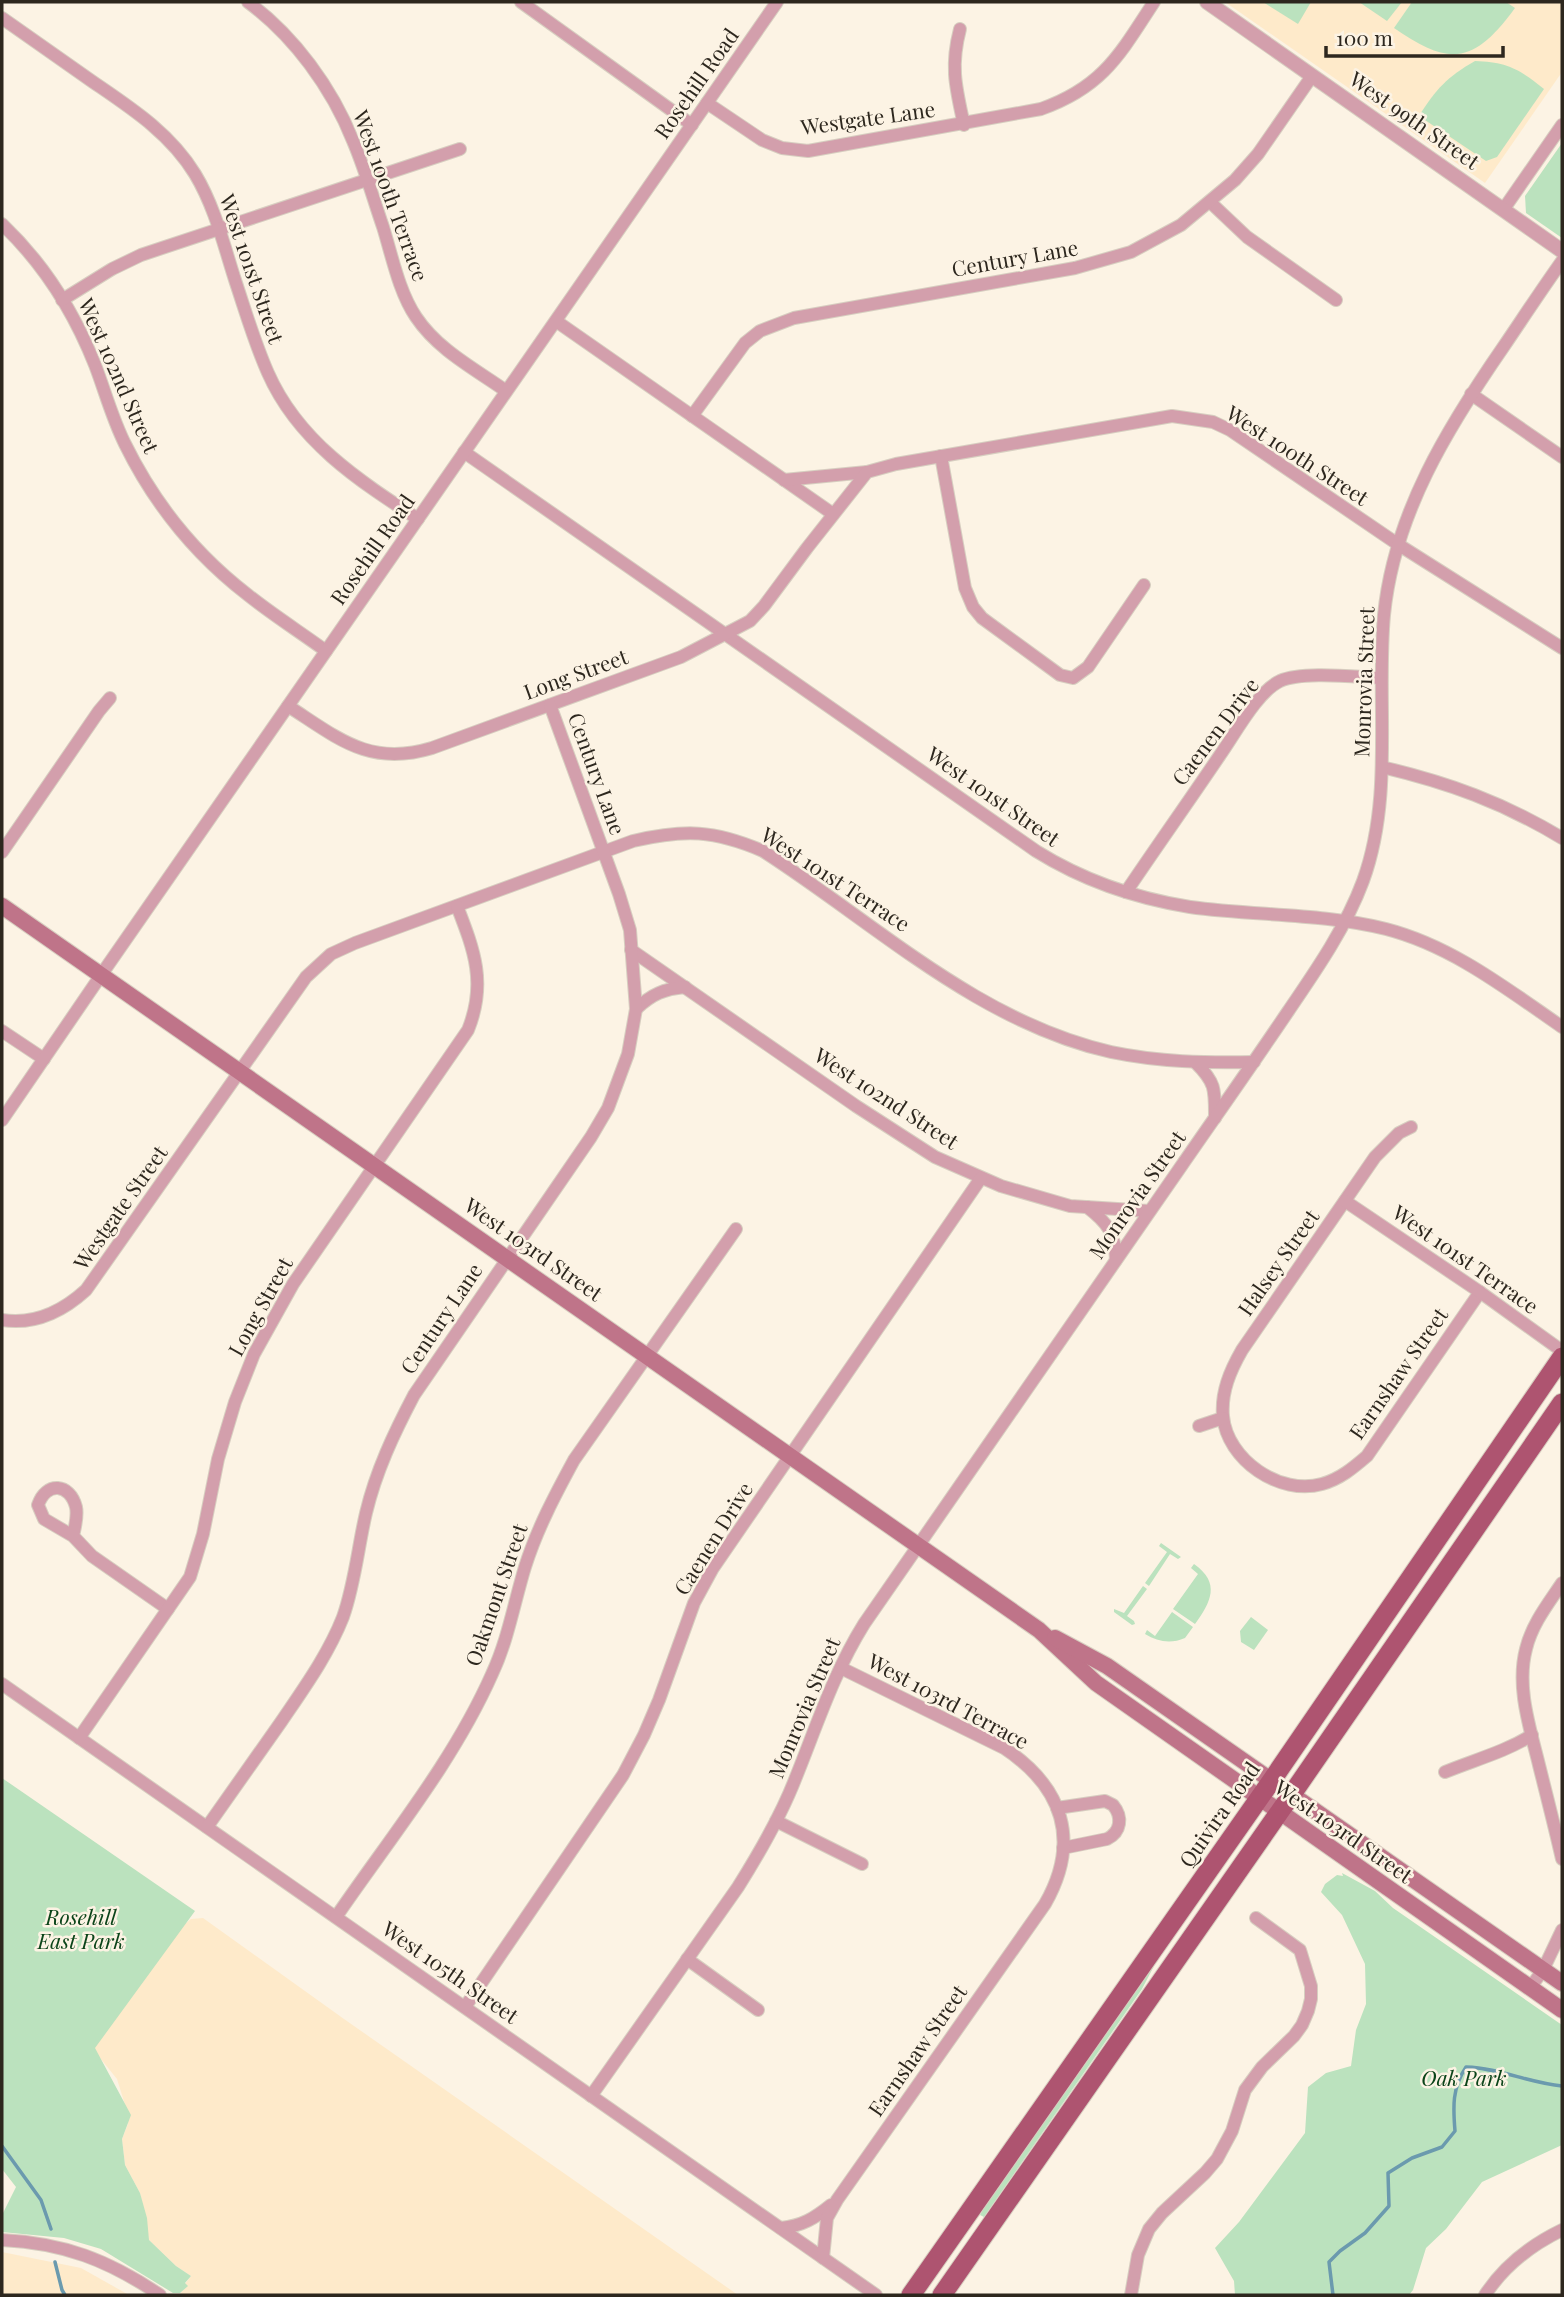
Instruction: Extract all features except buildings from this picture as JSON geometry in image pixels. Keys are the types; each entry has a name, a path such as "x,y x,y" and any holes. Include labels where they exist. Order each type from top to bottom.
{"main road":[{"name":"West 103rd Street","path":"2,906 1039,1630 1107,1666 1562,1983"},
{"name":"Quivira Road","path":"911,2295 1259,1799 1562,1357"},
{"path":"942,2295 1562,1403"},
{"name":"West 103rd Street","path":"1039,1630 1096,1683 1562,2010"}],"street":[{"name":"West 100th Terrace","path":"248,2 277,28 306,60 341,116 368,181 397,273 415,316 437,342 506,391"},
{"path":"522,2 692,125"},
{"name":"Rosehill Road","path":"2,1120 777,2"},
{"name":"Westgate Lane","path":"707,103 762,140 782,148 808,151 1041,109 1076,94 1112,64 1154,2"},
{"name":"West 99th Street","path":"1207,2 1562,251"},
{"name":"West 101st Street","path":"2,18 158,129 179,152 205,193 260,355 278,394 299,424 341,466 418,519"},
{"name":"Westgate Lane","path":"960,29 954,50 953,68 964,125"},
{"name":"Century Lane","path":"692,416 737,352 760,331 794,318 1100,262 1153,241 1181,225 1235,180 1258,154 1312,76"},
{"path":"1503,209 1562,125"},
{"path":"62,300 112,269 141,255 460,149"},
{"path":"1210,202 1247,237 1336,300"},
{"name":"West 102nd Street","path":"2,224 44,271 79,329 125,443 162,505 189,540 217,569 248,596 326,651"},
{"name":"Monrovia Street","path":"591,2096 745,1875 776,1821 796,1778 827,1695 864,1624 1254,1062 1324,958 1344,922 1363,882 1379,814 1384,613 1399,545 1421,485 1443,440 1471,394 1562,261"},
{"path":"556,321 833,514 867,472"},
{"path":"1471,394 1562,457"},
{"name":"West 100th Street","path":"784,480 867,472 896,464 1172,416 1213,422 1230,430 1399,545 1562,648"},
{"name":"West 101st Street","path":"464,452 1062,867 1098,884 1190,906 1383,928 1428,943 1466,962 1562,1027"},
{"path":"941,456 965,588 973,607 982,618 1060,675 1073,678 1088,667 1144,584"},
{"name":"Long Street","path":"288,706 365,751 396,755 424,751 681,657 750,621 833,514"},
{"name":"Caenen Drive","path":"1126,892 1243,723 1273,686 1283,680 1300,676 1381,678"},
{"path":"2,852 110,698"},
{"name":"Century Lane","path":"207,1827 314,1675 331,1645 344,1615 354,1578 372,1492 393,1434 414,1395 591,1137 608,1108 628,1054 636,1009 630,930 550,705"},
{"path":"1382,766 1462,789 1521,814 1562,838"},
{"name":"West 101st Terrace","path":"240,1072 306,977 331,954 634,841 677,832 708,834 763,851 955,984 1016,1018 1068,1039 1138,1057 1196,1063 1254,1062"},
{"name":"Long Street","path":"79,1738 168,1609 194,1566 218,1459 235,1402 254,1354 293,1284 457,1047 472,1019 478,976 474,951 457,906"},
{"name":"West 102nd Street","path":"632,950 935,1157 981,1178 1070,1206 1149,1211"},
{"path":"636,1009 650,996 664,989 685,987"},
{"path":"2,1031 44,1059"},
{"path":"1196,1063 1211,1078 1215,1096 1215,1118"},
{"name":"Westgate Street","path":"2,1320 31,1320 50,1314 86,1290 240,1072"},
{"name":"Halsey Street","path":"1223,1418 1225,1386 1237,1359 1386,1144 1399,1133 1411,1128"},
{"name":"Caenen Drive","path":"465,2007 623,1775 659,1700 694,1603 731,1541 981,1178"},
{"name":"West 101st Terrace","path":"1345,1201 1562,1351"},
{"path":"1087,1207 1103,1219 1115,1240 1116,1260"},
{"name":"Oakmont Street","path":"336,1917 468,1724 493,1673 538,1531 574,1460 736,1229"},
{"name":"Earnshaw Street","path":"1223,1418 1228,1434 1242,1458 1264,1475 1289,1485 1308,1486 1322,1484 1344,1475 1367,1456 1480,1292"},
{"path":"1199,1426 1223,1418"},
{"path":"73,1536 92,1556 168,1609"},
{"path":"1562,1583 1534,1625 1522,1676 1524,1699 1562,1860"},
{"name":"West 103rd Terrace","path":"841,1668 1014,1755 1040,1777 1057,1808 1063,1848 1060,1871 1051,1893 1031,1924"},
{"name":"West 105th Street","path":"2,1684 876,2295"},
{"path":"1445,1772 1484,1756 1511,1749 1532,1735"},
{"path":"1057,1808 1105,1801 1113,1805 1119,1817 1119,1824 1113,1836 1063,1848"},
{"path":"776,1821 862,1864"},
{"path":"1131,2295 1138,2255 1149,2230 1162,2213 1205,2173 1217,2158 1232,2131 1245,2090 1262,2067 1294,2036 1308,2011 1311,1986 1300,1950 1256,1918"},
{"name":"Earnshaw Street","path":"823,2258 827,2218 837,2200 1031,1924"},
{"path":"1530,1988 1543,1970 1562,1930"},
{"path":"687,1959 758,2010"},
{"name":"Earnshaw Street","path":"781,2228 808,2222 837,2200"},
{"path":"1485,2295 1506,2268 1528,2249 1562,2230"},
{"path":"2,2240 71,2249 126,2273 160,2295"}],"shaded area":[{"path":"1225,2 1562,2 1562,72 1485,183"},
{"path":"203,1918 738,2295 179,2295 191,2276 176,2266 149,2240 140,2193 125,2165 122,2139 128,2124 126,2108 117,2079 92,2048 180,1928 191,1919"},
{"path":"2,2252 81,2268 129,2295 2,2295"}],"green space":[{"path":"1263,2 1311,2 1298,24"},
{"path":"1359,2 1402,2 1387,21"},
{"path":"1412,2 1506,2 1515,8 1487,40 1460,54 1446,54 1414,41 1394,28"},
{"path":"1475,61 1512,68 1544,89 1497,157 1486,161 1419,116 1443,84"},
{"path":"1562,143 1562,238 1526,213 1525,196"},
{"path":"1161,1543 1181,1557 1178,1559 1170,1554 1149,1586 1145,1583 1167,1552 1159,1546"},
{"path":"1194,1564 1208,1578 1211,1593 1195,1624 1173,1609 1198,1574 1191,1568"},
{"path":"1143,1586 1147,1589 1127,1616 1134,1621 1135,1624 1132,1625 1114,1612 1114,1609 1124,1613"},
{"path":"1172,1612 1193,1627 1185,1638 1165,1641 1145,1634 1147,1630 1155,1636"},
{"path":"1251,1617 1268,1630 1254,1650 1241,1642 1240,1631"},
{"name":"Rosehill East Park","path":"2,1778 195,1911 95,2048 131,2115 122,2139 125,2165 140,2193 147,2218 149,2240 176,2266 191,2276 185,2283 188,2286 180,2293 173,2293 101,2249 64,2238 2,2232 2,2215 16,2187 2,2169"},
{"name":"Oak Park","path":"1342,1873 1375,1891 1393,1908 1562,2025 1562,2145 1482,2182 1446,2229 1426,2248 1409,2295 1235,2295 1234,2281 1215,2248 1239,2222 1305,2133 1308,2087 1326,2073 1351,2066 1356,2030 1366,2004 1365,1964 1342,1915 1321,1892 1325,1884 1337,1875 1343,1876"},
{"path":"1151,1964 1154,1966 1142,1989 984,2217 980,2215 985,2205"}],"waterway":[{"path":"1333,2295 1329,2262 1365,2233 1389,2206 1388,2173 1412,2158 1442,2147 1455,2131 1454,2098 1466,2067 1562,2086"},
{"path":"2,2146 41,2200 51,2229"},
{"path":"55,2262 65,2295"}]}
